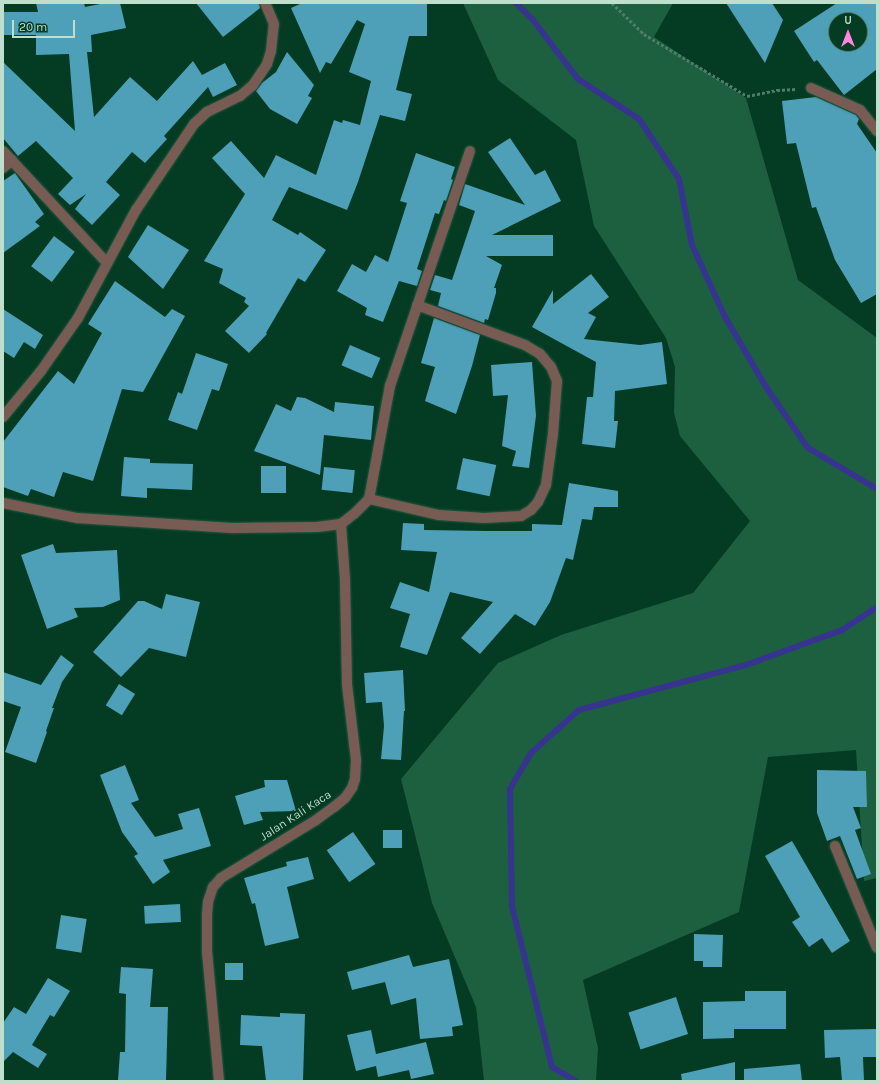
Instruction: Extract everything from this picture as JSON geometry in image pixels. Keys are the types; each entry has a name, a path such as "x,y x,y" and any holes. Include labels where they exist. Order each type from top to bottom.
{"street":[{"path":"3,417 40,371 78,318 136,210 194,124 208,112 240,96 253,85 267,64 271,51 274,24 265,3"},
{"path":"810,88 860,110 877,131"},
{"path":"3,151 107,263"},
{"path":"3,503 77,518 216,527 317,527 341,524 369,499 390,386 470,151"},
{"path":"3,168 12,160"},
{"path":"369,499 439,515 484,518 521,516 531,510 538,502 546,485 553,434 556,381 551,367 540,354 525,345 417,304"},
{"name":"Jalan Kali Kaca","path":"219,1081 208,952 208,902 213,887 221,878 316,820 334,807 345,798 352,788 355,779 356,760 347,684 345,579 341,524"},
{"path":"835,846 877,948"}],"path":[{"path":"612,3 644,34 747,96 777,90 810,88"}],"green space":[{"path":"463,3 673,3 654,37 746,98 798,280 877,338 877,878 864,881 856,750 768,757 739,912 583,980 598,1048 596,1081 484,1081 476,1007 432,903 401,779 498,663 561,635 693,593 750,521 680,436 674,413 675,367 666,338 594,226 576,140 498,80"}],"building":[{"path":"36,3 84,3 85,7 105,3 120,3 126,28 91,35 92,52 87,52 94,117 130,77 157,101 193,61 202,75 225,63 237,85 213,97 208,87 164,136 167,139 145,163 132,152 106,182 120,195 92,225 75,209 86,194 70,205 58,194 73,178 36,141 18,156 3,138 3,62 75,131 69,54 36,55 36,35 3,35 3,12 38,12"},
{"path":"196,3 259,3 260,8 223,37"},
{"path":"302,3 427,3 427,36 409,36 396,90 412,94 405,121 380,115 358,182 347,210 289,187 272,220 298,235 300,232 326,250 305,282 298,278 266,333 267,334 249,353 225,331 249,306 244,302 246,298 219,283 223,269 204,261 245,194 212,158 231,141 264,178 276,155 316,175 334,120 342,123 343,120 360,125 371,81 349,72 365,24 357,20 331,64 326,62 320,73 291,8"},
{"path":"726,3 772,3 783,20 765,63"},
{"path":"837,3 877,3 877,69 844,95 817,60 814,62 794,31"},
{"path":"287,52 314,85 308,96 312,98 297,124 270,109 256,91 262,83 276,72"},
{"path":"816,97 856,115 859,119 857,124 877,153 877,294 861,303 835,260 816,207 812,208 796,143 787,144 782,101"},
{"path":"510,138 535,175 545,170 561,201 492,235 553,235 553,256 486,256 502,265 494,288 496,288 496,293 488,320 485,319 484,323 438,306 441,293 430,290 435,275 452,280 475,211 459,205 465,184 525,205 488,152"},
{"path":"416,153 455,167 451,179 453,180 446,201 444,200 439,214 435,213 417,269 422,271 417,286 399,281 383,322 365,315 367,308 337,291 352,264 366,272 375,255 388,262 407,203 400,201"},
{"path":"15,173 44,214 35,222 40,226 3,253 3,181"},
{"path":"148,225 189,250 163,289 128,257"},
{"path":"54,236 75,252 52,282 31,266"},
{"path":"591,274 609,297 588,313 596,317 584,339 640,345 662,342 667,384 615,391 614,421 618,421 615,448 582,444 587,397 593,397 596,362 532,327 553,290 553,304"},
{"path":"115,281 165,317 172,309 185,316 143,392 122,389 93,481 63,472 54,497 31,489 28,496 3,487 3,442 58,371 74,384 102,333 88,324"},
{"path":"3,309 43,335 35,349 24,342 14,358 3,351"},
{"path":"434,318 480,335 472,366 456,414 425,401 435,367 421,363"},
{"path":"350,345 380,358 372,378 341,365"},
{"path":"196,353 228,364 219,391 212,389 197,430 168,420 178,392 182,394"},
{"path":"532,362 536,416 529,468 512,466 516,451 502,446 508,395 493,396 491,365"},
{"path":"297,397 305,398 334,412 335,402 374,406 371,440 324,435 320,475 254,451 276,404 291,411"},
{"path":"124,457 150,459 150,463 193,464 192,490 147,488 147,498 121,496"},
{"path":"463,458 496,465 490,496 456,489"},
{"path":"261,466 286,466 286,493 261,493"},
{"path":"324,467 355,470 352,493 322,490"},
{"path":"569,483 618,491 618,507 594,507 592,520 582,519 573,560 566,558 550,602 535,626 515,614 480,654 461,638 493,602 450,592 427,655 400,647 410,614 390,608 400,582 429,592 437,552 401,550 403,523 424,524 424,530 487,531 532,531 532,524 562,525"},
{"path":"53,544 56,553 117,550 120,600 103,607 74,608 78,617 47,629 21,555"},
{"path":"166,594 200,602 186,657 149,648 121,677 93,652 138,601 144,601 162,609"},
{"path":"61,655 74,665 62,682 52,708 54,708 36,763 5,752 21,707 3,701 3,672 41,685"},
{"path":"403,670 405,711 401,760 381,759 384,726 382,702 366,703 364,673"},
{"path":"119,684 135,694 122,715 106,705"},
{"path":"125,765 139,800 131,803 155,837 183,829 178,814 199,808 211,846 163,860 170,872 153,884 134,856 138,854 122,832 100,775"},
{"path":"817,770 866,771 867,807 853,807 861,828 855,830 871,874 857,879 840,836 827,841 817,813"},
{"path":"264,780 287,780 296,811 260,812 263,820 244,825 235,796 265,787"},
{"path":"383,830 402,830 402,848 383,848"},
{"path":"353,832 375,864 349,882 327,850"},
{"path":"792,841 850,941 832,953 822,938 809,947 792,922 800,917 765,856"},
{"path":"308,857 314,879 287,887 299,938 265,946 255,903 252,904 244,878 287,866 286,862"},
{"path":"180,904 181,922 145,924 144,906"},
{"path":"61,915 87,919 81,953 56,949"},
{"path":"694,934 723,935 722,967 703,967 703,961 694,961"},
{"path":"409,955 413,967 449,959 463,1025 452,1027 453,1036 420,1039 416,998 391,1005 385,982 352,990 347,972"},
{"path":"225,963 243,963 243,980 225,980"},
{"path":"121,967 153,969 150,1007 168,1007 166,1081 118,1081 120,1052 125,1052 126,994 119,993"},
{"path":"48,978 70,991 54,1017 50,1015 32,1045 47,1054 38,1068 13,1052 3,1062 3,1023 14,1007 26,1014"},
{"path":"745,991 786,991 786,1029 734,1029 734,1038 703,1039 703,1002 745,1001"},
{"path":"676,997 688,1034 640,1050 628,1012"},
{"path":"280,1013 305,1014 303,1081 266,1081 262,1046 240,1045 241,1015 280,1017"},
{"path":"877,1029 877,1057 863,1057 864,1081 842,1081 840,1057 825,1058 824,1030"},
{"path":"371,1030 376,1054 426,1042 434,1074 411,1079 409,1070 378,1077 376,1066 356,1071 347,1035"},
{"path":"735,1062 735,1081 682,1081 681,1074"},
{"path":"800,1064 802,1081 744,1081 744,1069"}],"waterway":[{"path":"516,3 533,20 578,79 639,119 679,179 692,245 725,317 766,387 808,448 877,489"},
{"path":"576,1081 552,1067 512,906 510,789 531,753 579,710 746,665 842,630 877,607"}]}
